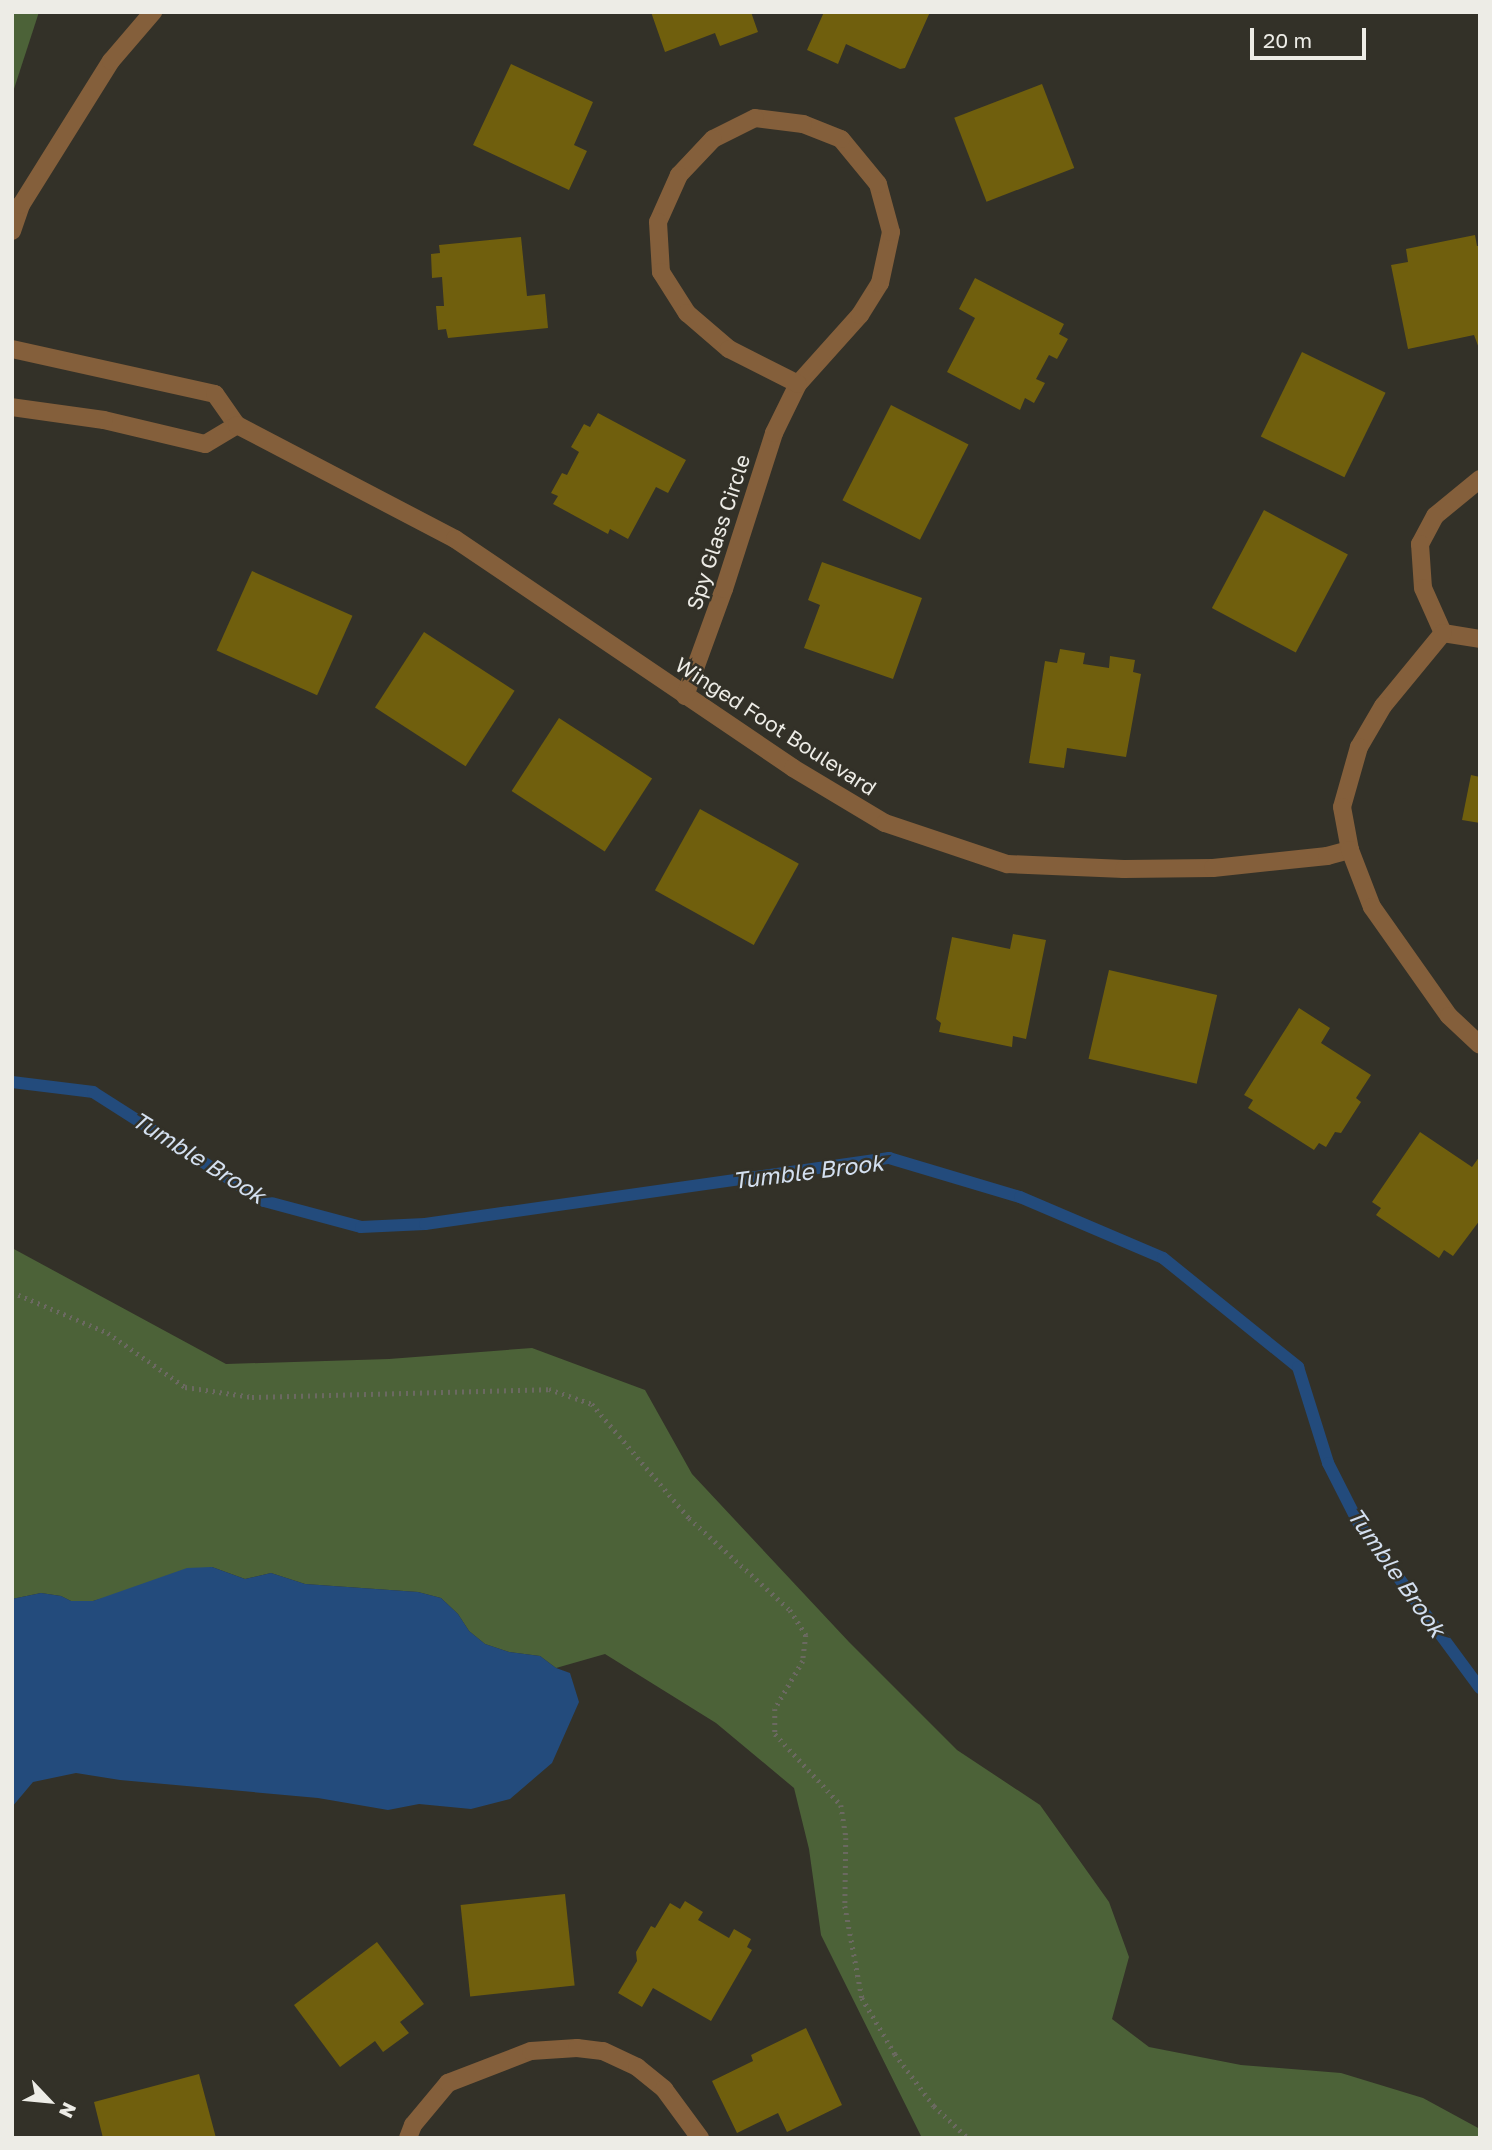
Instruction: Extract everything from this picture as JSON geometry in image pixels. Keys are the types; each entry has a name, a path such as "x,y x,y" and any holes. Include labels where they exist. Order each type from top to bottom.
{"street":[{"path":"12,231 21,205 111,61 153,12"},
{"name":"Spy Glass Circle","path":"685,696 724,589 774,433 798,384 860,315 880,283 891,232 878,184 841,139 803,124 755,118 713,139 679,174 658,222 662,272 687,313 729,349 798,384"},
{"name":"Winged Foot Boulevard","path":"12,349 215,394 237,425 456,539 793,768 885,822 1007,864 1124,869 1213,868 1327,856 1350,850"},
{"path":"12,407 104,420 205,444 237,425"},
{"path":"1443,633 1423,588 1420,544 1435,516 1480,479"},
{"path":"1443,633 1480,639"},
{"path":"1443,633 1383,706 1359,747 1342,807 1350,850 1372,907 1449,1016 1480,1045"},
{"path":"408,2138 413,2125 448,2083 531,2051 577,2048 603,2051 637,2067 664,2089 700,2138"}],"path":[{"path":"12,1292 108,1333 185,1387 252,1397 549,1390 592,1405 689,1518 790,1610 806,1635 803,1661 775,1709 775,1734 841,1805 846,1838 845,1906 852,1958 862,1998 894,2054 934,2106 968,2138"}],"green space":[{"path":"12,12 39,12 12,95"},
{"path":"12,1248 226,1364 389,1359 532,1348 645,1390 692,1474 849,1642 957,1750 1040,1805 1109,1902 1129,1957 1112,2019 1149,2047 1241,2065 1341,2073 1423,2098 1480,2129 1480,2138 922,2138 821,1935 809,1849 794,1788 716,1723 605,1654 556,1668 540,1656 509,1652 485,1644 469,1631 458,1614 441,1598 418,1592 305,1584 271,1573 245,1579 212,1567 93,1601 71,1601 61,1596 41,1593 12,1599"}],"water":[{"path":"212,1567 245,1579 271,1573 305,1584 418,1592 441,1598 458,1614 469,1631 485,1644 509,1652 540,1656 556,1668 570,1673 579,1702 552,1763 510,1799 471,1809 419,1804 388,1810 318,1798 120,1780 76,1773 33,1782 12,1807 12,1599 41,1593 61,1596 71,1601 93,1601 187,1568"}],"building":[{"path":"651,12 751,12 758,32 720,46 715,33 665,52"},
{"path":"824,12 930,12 905,68 900,69 846,44 838,64 807,50"},
{"path":"511,64 593,102 574,145 587,151 569,190 473,145"},
{"path":"1042,84 1074,168 986,202 954,118"},
{"path":"1475,235 1477,246 1480,246 1480,351 1474,335 1408,349 1391,265 1408,262 1406,249"},
{"path":"521,237 527,296 545,294 548,328 448,338 446,329 438,330 436,306 444,306 442,277 432,278 431,254 440,253 439,245"},
{"path":"975,278 1064,324 1059,334 1068,339 1057,359 1049,355 1036,379 1045,383 1034,403 1025,398 1020,410 947,372 975,318 959,309"},
{"path":"1302,352 1386,393 1344,477 1261,436"},
{"path":"891,405 969,444 920,540 842,500"},
{"path":"598,413 686,460 668,493 656,487 628,539 610,529 608,534 553,504 558,496 551,493 562,473 567,475 579,452 571,447 584,424 590,427"},
{"path":"1264,510 1348,555 1296,653 1212,608"},
{"path":"822,562 922,598 893,679 804,648 820,605 808,600"},
{"path":"252,571 352,616 317,695 217,650"},
{"path":"424,632 515,691 466,766 375,707"},
{"path":"1060,649 1085,653 1083,664 1109,668 1110,656 1135,660 1133,672 1141,674 1126,757 1067,748 1064,768 1029,763 1045,661 1057,663"},
{"path":"559,718 652,778 605,851 512,791"},
{"path":"1471,775 1480,777 1480,823 1462,820"},
{"path":"700,809 799,864 754,945 655,890"},
{"path":"1013,934 1046,940 1026,1039 1013,1036 1012,1047 939,1032 941,1023 936,1019 952,937 1010,949"},
{"path":"1109,970 1217,995 1197,1084 1089,1059"},
{"path":"1299,1008 1330,1028 1321,1043 1371,1075 1356,1098 1361,1102 1341,1133 1335,1132 1326,1147 1319,1143 1314,1150 1248,1108 1253,1100 1244,1095"},
{"path":"1420,1132 1472,1167 1480,1156 1480,1220 1453,1256 1444,1250 1439,1258 1376,1215 1381,1208 1372,1202"},
{"path":"565,1894 575,1985 470,1996 461,1905"},
{"path":"685,1901 703,1912 698,1920 729,1938 734,1929 751,1939 747,1947 752,1950 711,2021 653,1988 642,2007 618,1993 637,1961 636,1952 651,1926 655,1928 670,1903 680,1909"},
{"path":"377,1942 424,2004 400,2022 409,2033 383,2052 375,2041 340,2067 294,2005"},
{"path":"806,2028 842,2105 787,2132 778,2113 737,2133 712,2081 753,2061 751,2055"},
{"path":"199,2074 216,2138 103,2138 94,2102"}],"waterway":[{"name":"Tumble Brook","path":"12,1082 93,1092 264,1201 361,1227 425,1224 889,1158 1020,1197 1163,1258 1298,1367 1328,1463 1359,1524 1480,1688"}]}
